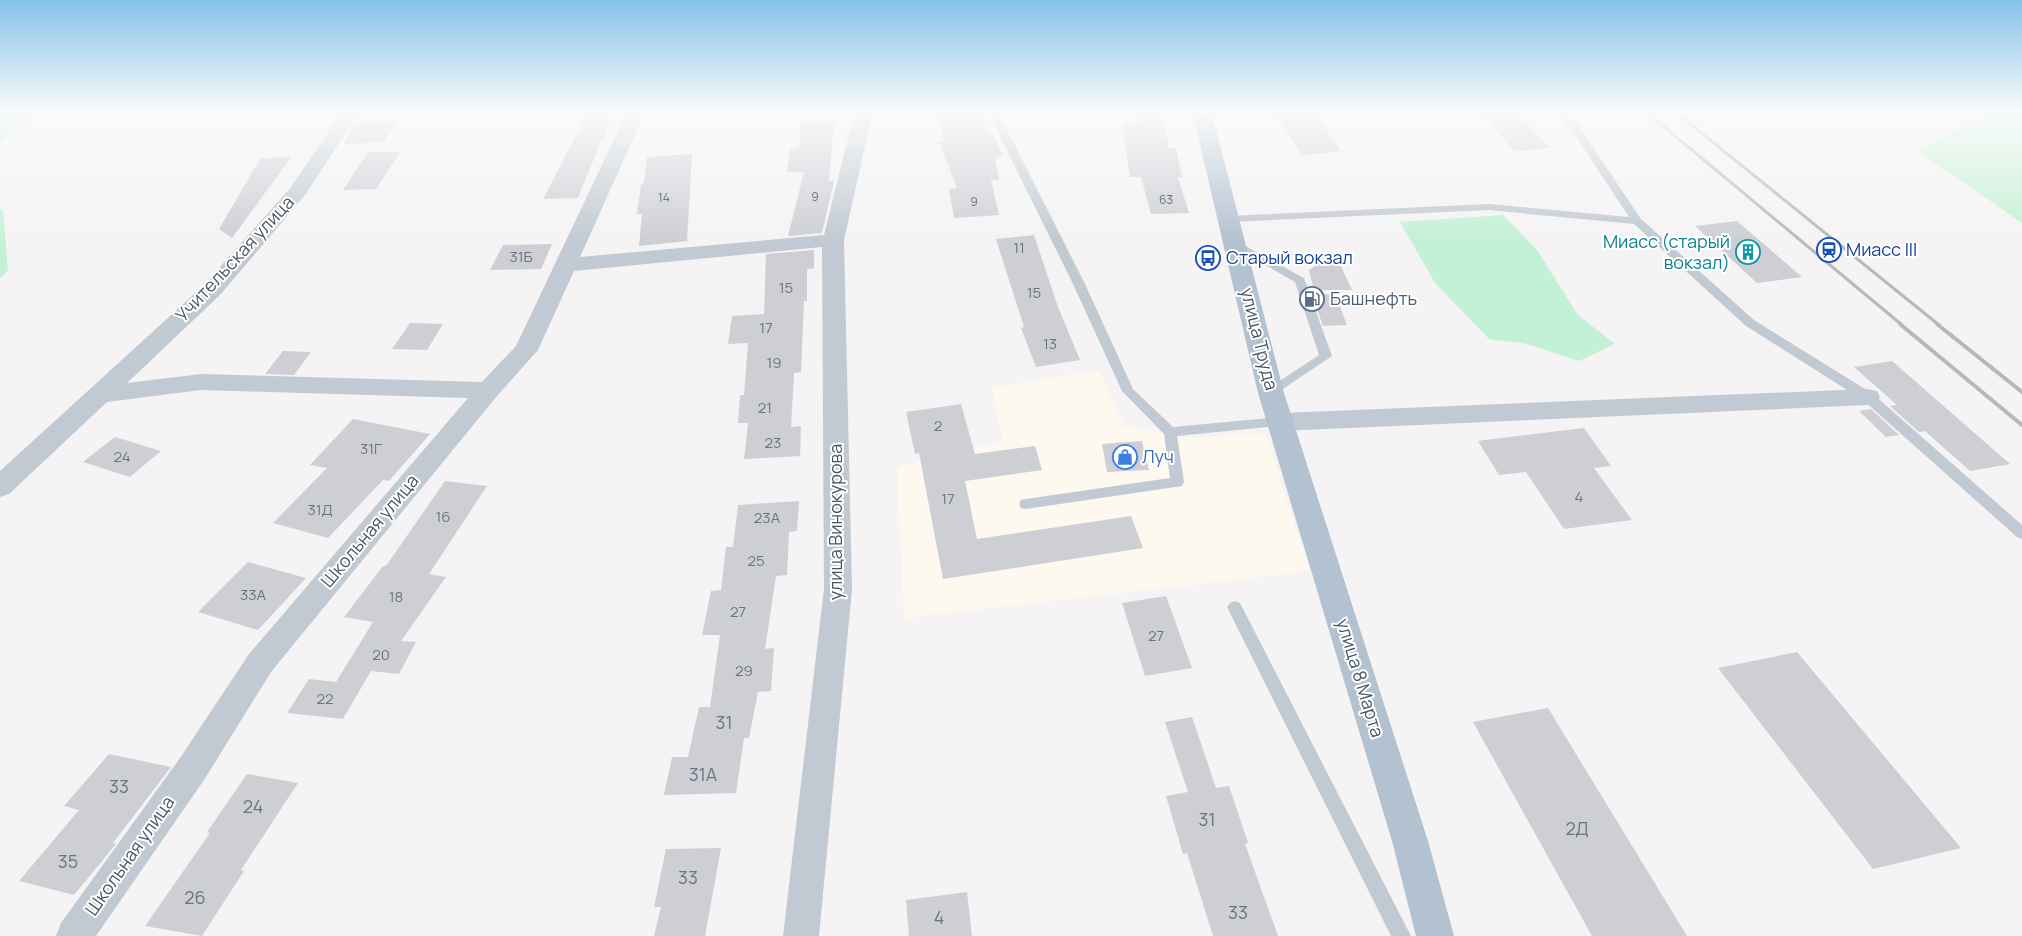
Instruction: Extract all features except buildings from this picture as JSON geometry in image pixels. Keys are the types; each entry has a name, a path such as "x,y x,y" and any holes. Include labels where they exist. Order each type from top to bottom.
{"main road":[{"name":"улица Труда","path":"1212,154 1276,407"},
{"name":"улица 8 Марта","path":"1276,407 1410,841 1435,936"}],"street":[{"name":"Учительская улица","path":"0,487 212,290 298,191 323,154"},
{"name":"Школьная улица","path":"74,936 192,769 260,662 488,390 526,350 616,154"},
{"name":"улица Винокурова","path":"801,936 838,589 833,240 854,154"},
{"path":"566,265 833,240"},
{"path":"101,394 201,382 488,390"},
{"path":"1276,407 1868,397"}],"lane":[{"path":"1014,154 1079,284 1128,391 1170,432 1177,482 1026,504"},
{"path":"1593,154 1637,221 1750,323 1868,397 2022,534"},
{"path":"1228,219 1489,207 1637,221"},
{"path":"1170,432 1276,407 1326,356 1300,280 1236,244"},
{"path":"1235,607 1401,936"}],"shaded area":[{"path":"1099,371 1124,426 1185,438 1265,433 1310,571 904,618 897,467 1003,441 992,387"}],"green space":[{"path":"1922,154 2022,154 2022,223"},
{"path":"0,209 3,210 8,271 0,278"},
{"path":"1503,215 1537,250 1578,315 1615,344 1579,361 1527,344 1489,339 1435,283 1400,222"}],"railway":[{"path":"1696,154 1902,325"},
{"path":"1727,154 1939,325"},
{"path":"1900,324 2022,425"},
{"path":"1937,324 2022,392"}],"place":[{"name":"Миасс III","path":"1829,250"},
{"name":"Миасс (старый вокзал)","path":"1748,252"},
{"name":"Старый вокзал","path":"1208,258"},
{"name":"Башнефть","path":"1312,299"},
{"name":"Луч","path":"1125,457"}]}
